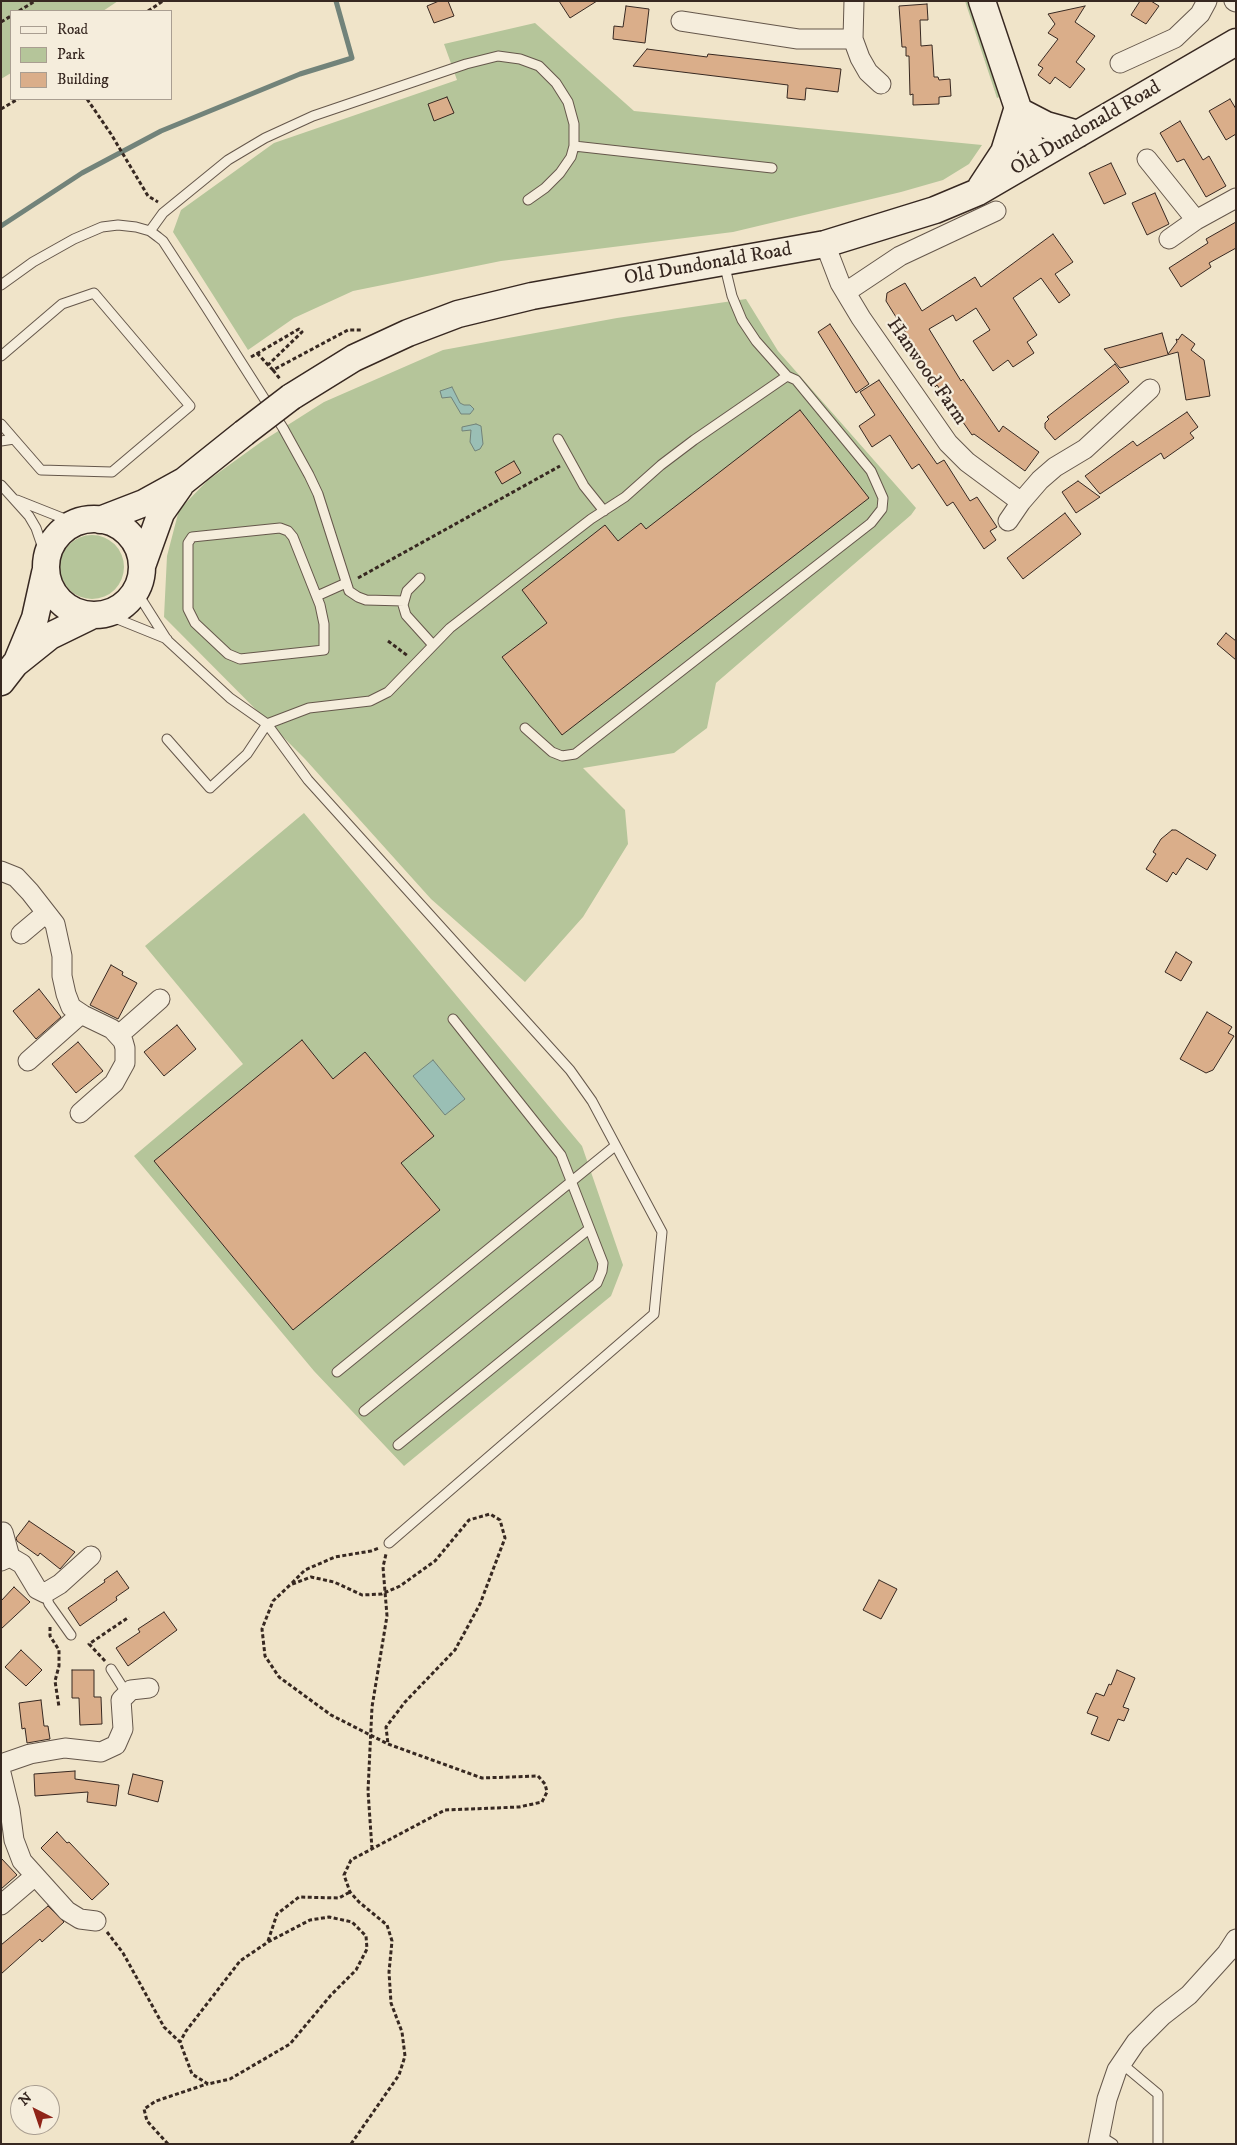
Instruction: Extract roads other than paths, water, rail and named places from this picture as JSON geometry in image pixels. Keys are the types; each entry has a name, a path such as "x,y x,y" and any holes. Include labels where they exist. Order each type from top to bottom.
{"street":[{"path":"854,1 853,39 868,72 881,84"},
{"path":"982,1 1035,159"},
{"path":"1120,63 1175,38 1200,14 1207,1"},
{"path":"681,21 798,39 853,39"},
{"name":"Old Dundonald Road","path":"88,521 144,503 184,481 291,397 354,358 408,333 458,314 532,296 825,244 935,210 978,192 1236,42"},
{"path":"1017,110 1046,125 1078,134"},
{"path":"978,192 1004,152 1017,110"},
{"path":"1147,160 1196,220"},
{"path":"1169,239 1196,220 1236,198"},
{"path":"846,292 900,256 996,211"},
{"name":"Hanwood Farm","path":"825,244 846,292 880,348 948,442 967,462 1021,502"},
{"path":"1008,521 1040,480 1054,467 1085,449 1150,389"},
{"name":"Old Dundonald Road","path":"142,566 160,513 184,481"},
{"path":"88,521 118,526 128,533 139,552 142,566 136,590 126,604 50,636 8,673 35,618 46,565 58,535 88,521"},
{"path":"46,565 52,591 62,604 75,612 98,615"},
{"path":"1,871 16,877 55,924 59,939 66,994 71,1006 81,1014 112,1029 119,1035 126,1048 125,1063 114,1083 80,1113"},
{"path":"21,934 46,913"},
{"path":"119,1035 160,1000"},
{"path":"28,1061 81,1014"},
{"path":"3,1532 6,1559 22,1564 37,1589 45,1593 60,1584 91,1556"},
{"path":"1,1764 39,1752 65,1748 101,1752 116,1745 123,1728 121,1700 131,1690 149,1688"},
{"path":"1,1773 5,1805 14,1840 22,1861 67,1911 80,1919 96,1921"},
{"path":"1,1905 35,1876"},
{"path":"1103,2141 1107,2099 1121,2063 1136,2042 1162,2016 1189,1994 1226,1953 1236,1938"}],"lane":[{"path":"150,231 170,207 228,160 265,138 313,116 466,64 498,56 539,66 556,82 568,102 574,124 574,146 571,157 560,173 545,188 528,200"},
{"path":"574,146 772,168"},
{"path":"1,285 33,262 74,239 102,227 118,225 150,231 163,242 242,362 310,474 349,591 358,598 366,600 404,601"},
{"path":"525,728 552,752 562,756 575,754 872,523 882,508 883,498 871,472 796,380 787,376 756,342 742,320 732,296 724,263"},
{"path":"1,356 62,304 94,292 190,406 112,472 41,470 1,424"},
{"path":"167,739 210,788 247,754 267,724 309,708 370,701 388,692 450,628 625,497 661,465 694,440 787,376"},
{"path":"1,441 14,439"},
{"path":"558,439 584,486 604,511"},
{"path":"1,485 16,500 36,528 46,565"},
{"path":"16,500 88,521"},
{"path":"280,528 288,530 317,596 324,624 324,650 240,659 228,654 195,623 188,609 188,543 192,537 280,528"},
{"path":"420,578 407,591 404,601 406,614 433,645"},
{"path":"317,596 346,583"},
{"path":"136,590 167,640 230,698 267,724 308,780 570,1070 592,1101 662,1232 654,1314 389,1543"},
{"path":"98,615 167,640"},
{"path":"398,1445 597,1283 602,1271 602,1263 561,1155 453,1019"},
{"path":"337,1372 615,1146"},
{"path":"364,1411 589,1229"},
{"path":"45,1593 49,1604 71,1635"},
{"path":"111,1669 127,1694"},
{"path":"1121,2063 1158,2094 1158,2144"}],"water":[{"path":"452,387 460,403 470,405 474,409 470,414 461,414 451,397 442,398 440,391"},
{"path":"476,424 481,426 483,444 480,449 475,451 470,442 471,430 462,431 462,427"},
{"path":"433,1060 465,1099 445,1115 413,1076"}],"waterway":[{"path":"1,226 82,173 161,131 300,74 352,58 336,1"}]}
